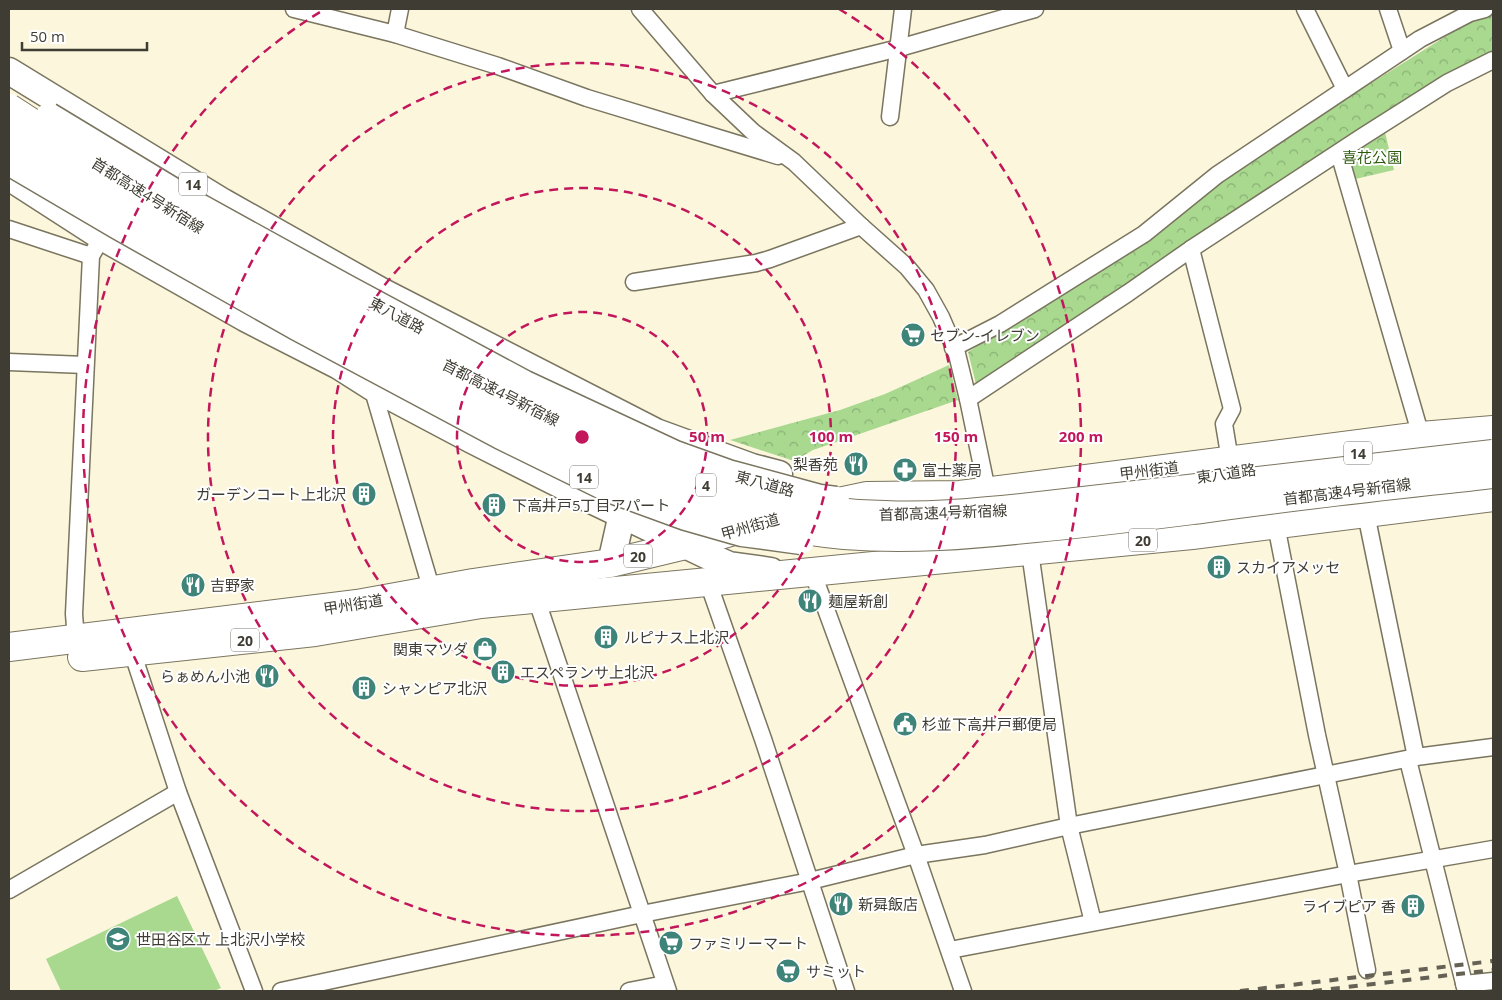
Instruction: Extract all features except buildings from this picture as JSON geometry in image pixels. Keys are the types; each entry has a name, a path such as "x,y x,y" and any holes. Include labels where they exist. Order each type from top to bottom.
{"highway":[{"name":"首都高速4号新宿線","path":"9,108 211,234 441,361 564,425 631,457 689,480 741,495 796,507 843,512 885,515 936,515 1022,508 1493,454"},
{"name":"首都高速4号新宿線","path":"9,138 116,204 267,291 554,445 682,500 733,516 792,528 841,534 886,538 940,537 1119,520 1240,503 1493,474"},
{"name":"甲州街道","path":"9,666 129,643 611,562 686,545 817,507 867,496 960,495 1226,467 1421,436 1493,430"},
{"name":"甲州街道","path":"9,647 76,640 129,643 315,632 481,604 802,572 1030,552 1366,514 1493,495"}],"main road":[{"name":"14","path":"9,72 223,202 380,291 656,432 752,467 831,489 867,496"},
{"name":"東八道路","path":"9,88 49,116 201,208 525,384 675,454 728,473 820,498 884,503 937,503 1034,497 1226,467 1493,433"},
{"name":"14","path":"9,162 295,326 501,436 609,489 686,517 742,533 863,550 971,547 1226,516 1493,495"},
{"name":"14","path":"9,177 96,247 245,318 339,366 372,387 576,492 704,554 729,564 802,572"},
{"path":"339,366 380,291"},
{"path":"611,562 622,514"}],"street":[{"path":"294,9 318,12 395,34 498,66 574,94 748,146 794,162"},
{"path":"395,34 400,9"},
{"path":"640,9 713,94 753,132 794,162 907,268 926,290 941,316 957,354 968,398 998,554"},
{"path":"890,117 903,9"},
{"path":"713,94 899,48 1035,9"},
{"path":"1305,9 1345,89"},
{"path":"1388,9 1402,51"},
{"path":"953,348 1000,324 1144,234 1216,175 1420,39 1482,9"},
{"path":"968,398 1128,293 1191,249 1447,83 1493,60"},
{"path":"1339,153 1421,436"},
{"path":"634,282 763,261 861,226"},
{"path":"9,229 96,247 85,365 74,621 76,640"},
{"path":"1191,249 1232,409 1224,424 1226,467"},
{"path":"9,362 85,365"},
{"path":"372,387 432,591"},
{"path":"1366,514 1412,758 1433,858 1465,988 1493,981"},
{"path":"1276,525 1317,735 1367,970"},
{"path":"1030,552 1069,826 1093,922"},
{"path":"802,572 916,855 963,991"},
{"path":"708,582 763,739 846,991"},
{"path":"536,598 667,987 629,991"},
{"path":"129,643 178,792 254,991"},
{"path":"281,991 642,914 810,881 916,855 985,845 1069,826 1412,758 1493,747"},
{"path":"9,890 178,792"},
{"path":"950,950 1433,858 1493,849"}],"green space":[{"path":"1493,14 1493,54 1484,57 1219,221 1126,287 976,384 968,352 1162,226 1223,177 1467,23"},
{"name":"喜花公園","path":"1384,128 1394,170 1351,180 1343,156"},
{"path":"949,365 958,400 813,450 794,461 730,440 840,410 885,394"},
{"path":"177,896 221,988 214,991 61,991 46,959"}],"railway":[{"path":"1240,991 1493,961"},
{"path":"1313,991 1493,970"}],"place":[{"name":"セブン-イレブン","path":"913,335"},
{"name":"梨香苑","path":"856,464"},
{"name":"富士薬局","path":"905,470"},
{"name":"ガーデンコート上北沢","path":"364,494"},
{"name":"下高井戸5丁目アパート","path":"494,505"},
{"name":"スカイアメッセ","path":"1219,567"},
{"name":"吉野家","path":"193,585"},
{"name":"麺屋新創","path":"810,601"},
{"name":"ルピナス上北沢","path":"606,637"},
{"name":"関東マツダ","path":"485,649"},
{"name":"エスペランサ上北沢","path":"503,672"},
{"name":"らぁめん小池","path":"267,676"},
{"name":"シャンピア北沢","path":"364,688"},
{"name":"杉並下高井戸郵便局","path":"905,724"},
{"name":"新曻飯店","path":"841,904"},
{"name":"ライブピア 香","path":"1413,906"},
{"name":"世田谷区立 上北沢小学校","path":"118,939"},
{"name":"ファミリーマート","path":"671,943"},
{"name":"サミット","path":"788,971"}]}
